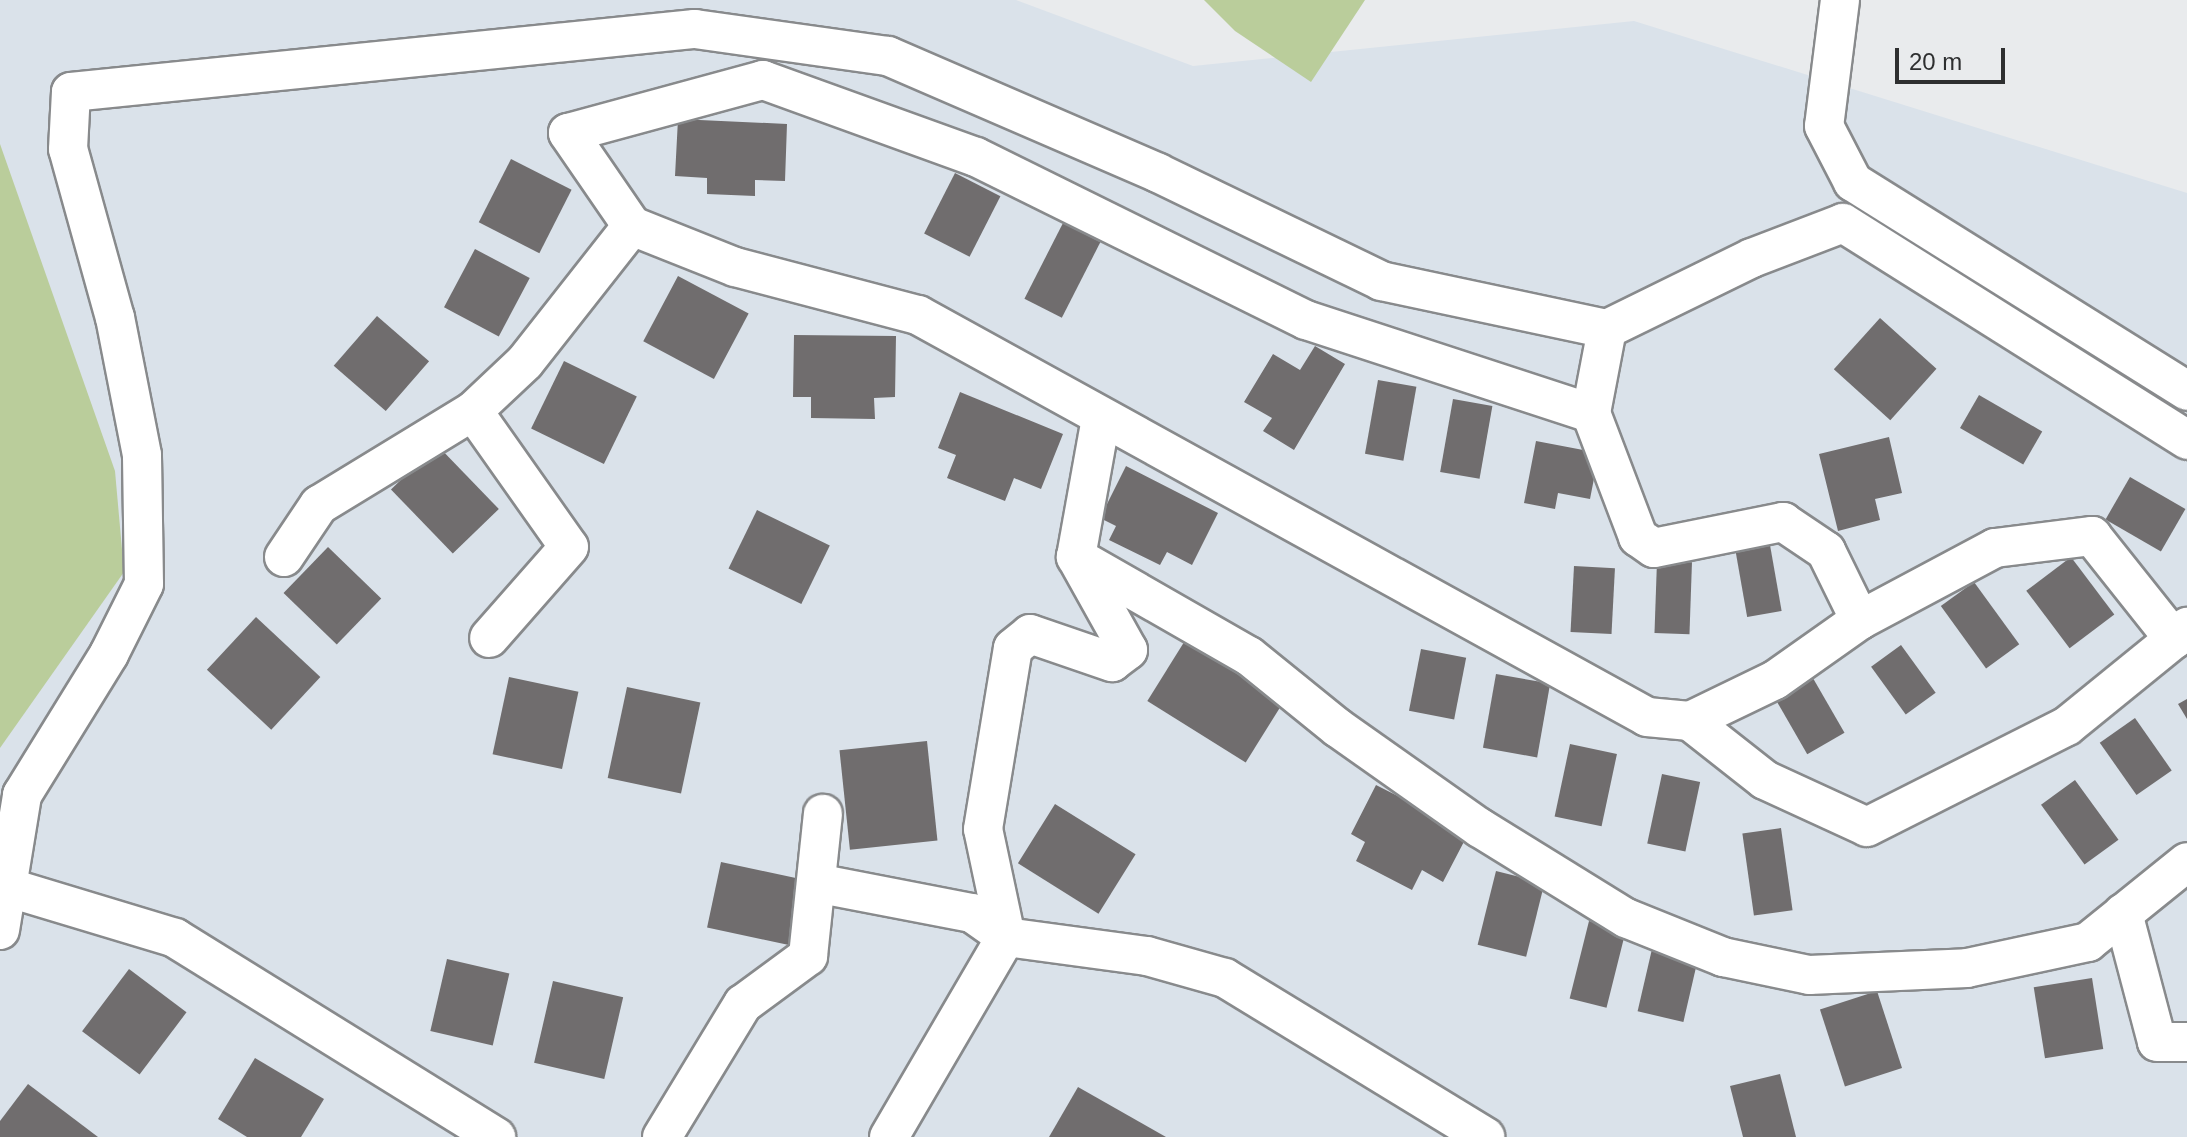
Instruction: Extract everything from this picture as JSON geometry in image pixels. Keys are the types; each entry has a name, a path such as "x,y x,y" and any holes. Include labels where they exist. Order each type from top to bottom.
{"street":[{"path":"1840,0 1824,126 1853,182 2187,391"},
{"path":"0,930 4,885 22,795 109,654 144,584 142,455 115,318 68,149 71,92 695,29 888,56 1158,173 1381,281 1607,329 1752,258 1843,223 2187,440"},
{"path":"1591,413 1306,320 976,157 763,80 568,133 632,226 735,267 918,315 1647,717 1690,721 1775,680 1860,620 1995,548 2092,536 2181,633 2067,726 1867,827 1765,780 1690,721"},
{"path":"284,557 319,505 473,411 525,362 632,226"},
{"path":"1607,329 1591,413 1638,537 1654,548 1783,522 1826,551 1860,620"},
{"path":"473,411 569,547 489,638"},
{"path":"889,1137 1006,937 983,829 1013,648 1030,634 1112,662 1128,650 1076,557 1101,418"},
{"path":"1076,557 1249,656 1338,728 1480,828 1626,918 1723,957 1809,975 1967,968 2088,942 2187,862"},
{"path":"662,1137 743,1004 808,956 823,814"},
{"path":"816,883 972,913 1006,937 1147,956 1225,978 1485,1137"},
{"path":"4,885 175,938 496,1137"},
{"path":"2123,913 2157,1042 2187,1042"}],"shaded area":[{"path":"0,0 1016,0 1193,66 1634,21 2187,193 2187,1137 0,1137"}],"green space":[{"path":"1204,0 1365,0 1311,82 1235,31"},
{"path":"0,144 115,471 124,572 0,748"}],"building":[{"path":"678,119 787,124 785,181 755,180 755,196 707,194 707,178 675,176"},
{"path":"511,159 572,190 539,253 479,222"},
{"path":"955,173 1000,196 970,257 924,234"},
{"path":"1063,223 1100,242 1062,318 1024,299"},
{"path":"475,249 530,278 499,336 444,307"},
{"path":"678,276 749,314 714,379 643,341"},
{"path":"377,316 429,361 386,411 334,366"},
{"path":"1880,318 1936,369 1890,420 1834,369"},
{"path":"794,335 896,336 895,397 874,398 875,419 811,418 811,397 793,397"},
{"path":"1315,346 1345,364 1294,450 1263,431 1272,418 1244,402 1273,354 1300,370"},
{"path":"564,361 637,397 604,464 531,428"},
{"path":"1378,380 1416,387 1403,461 1365,454"},
{"path":"960,392 1063,434 1041,489 1014,478 1005,501 947,478 956,455 938,448"},
{"path":"1979,395 2042,431 2023,464 1960,428"},
{"path":"1453,399 1492,406 1480,479 1440,472"},
{"path":"1889,437 1902,493 1875,499 1880,520 1838,531 1819,454"},
{"path":"1536,441 1599,453 1590,499 1558,493 1555,509 1524,503"},
{"path":"437,445 499,509 453,553 391,489"},
{"path":"1126,466 1218,513 1192,565 1167,552 1160,565 1109,540 1116,526 1100,518"},
{"path":"2130,477 2185,509 2161,551 2106,519"},
{"path":"757,510 830,546 801,604 729,568"},
{"path":"1770,545 1782,611 1747,617 1736,551"},
{"path":"328,547 381,598 337,644 284,593"},
{"path":"2071,557 2114,615 2070,648 2026,591"},
{"path":"1657,561 1692,562 1689,634 1654,633"},
{"path":"1574,566 1615,568 1611,634 1571,632"},
{"path":"1974,582 2019,644 1986,668 1941,606"},
{"path":"256,617 320,677 271,730 207,670"},
{"path":"1186,639 1284,700 1246,762 1147,701"},
{"path":"1901,645 1936,693 1906,714 1871,667"},
{"path":"1421,649 1466,658 1454,720 1409,711"},
{"path":"1810,673 1844,733 1807,754 1773,694"},
{"path":"1496,674 1550,684 1537,757 1483,748"},
{"path":"509,677 578,692 562,769 493,754"},
{"path":"627,687 700,703 681,794 608,778"},
{"path":"2187,699 2187,719 2178,704"},
{"path":"2135,718 2172,770 2136,795 2100,743"},
{"path":"927,741 937,840 850,850 839,750"},
{"path":"1570,744 1617,754 1602,826 1555,816"},
{"path":"1662,774 1700,782 1685,852 1647,843"},
{"path":"2075,780 2118,840 2085,865 2041,805"},
{"path":"1376,785 1469,832 1443,882 1422,870 1412,890 1356,861 1365,842 1351,834"},
{"path":"1055,804 1136,854 1098,914 1018,863"},
{"path":"1781,828 1793,910 1754,916 1742,833"},
{"path":"721,862 805,880 791,945 707,928"},
{"path":"1496,871 1545,883 1526,957 1478,945"},
{"path":"1589,921 1626,930 1607,1008 1570,999"},
{"path":"1652,949 1698,960 1683,1022 1638,1011"},
{"path":"447,959 509,973 493,1046 430,1031"},
{"path":"129,969 187,1012 140,1075 82,1031"},
{"path":"2092,978 2103,1049 2045,1058 2034,987"},
{"path":"553,981 623,997 604,1079 534,1063"},
{"path":"1877,991 1902,1068 1845,1087 1820,1010"},
{"path":"255,1058 324,1099 301,1137 247,1137 218,1119"},
{"path":"1780,1074 1796,1137 1743,1137 1730,1086"},
{"path":"28,1084 98,1137 0,1137 0,1121"},
{"path":"1078,1087 1166,1137 1049,1137"}]}
